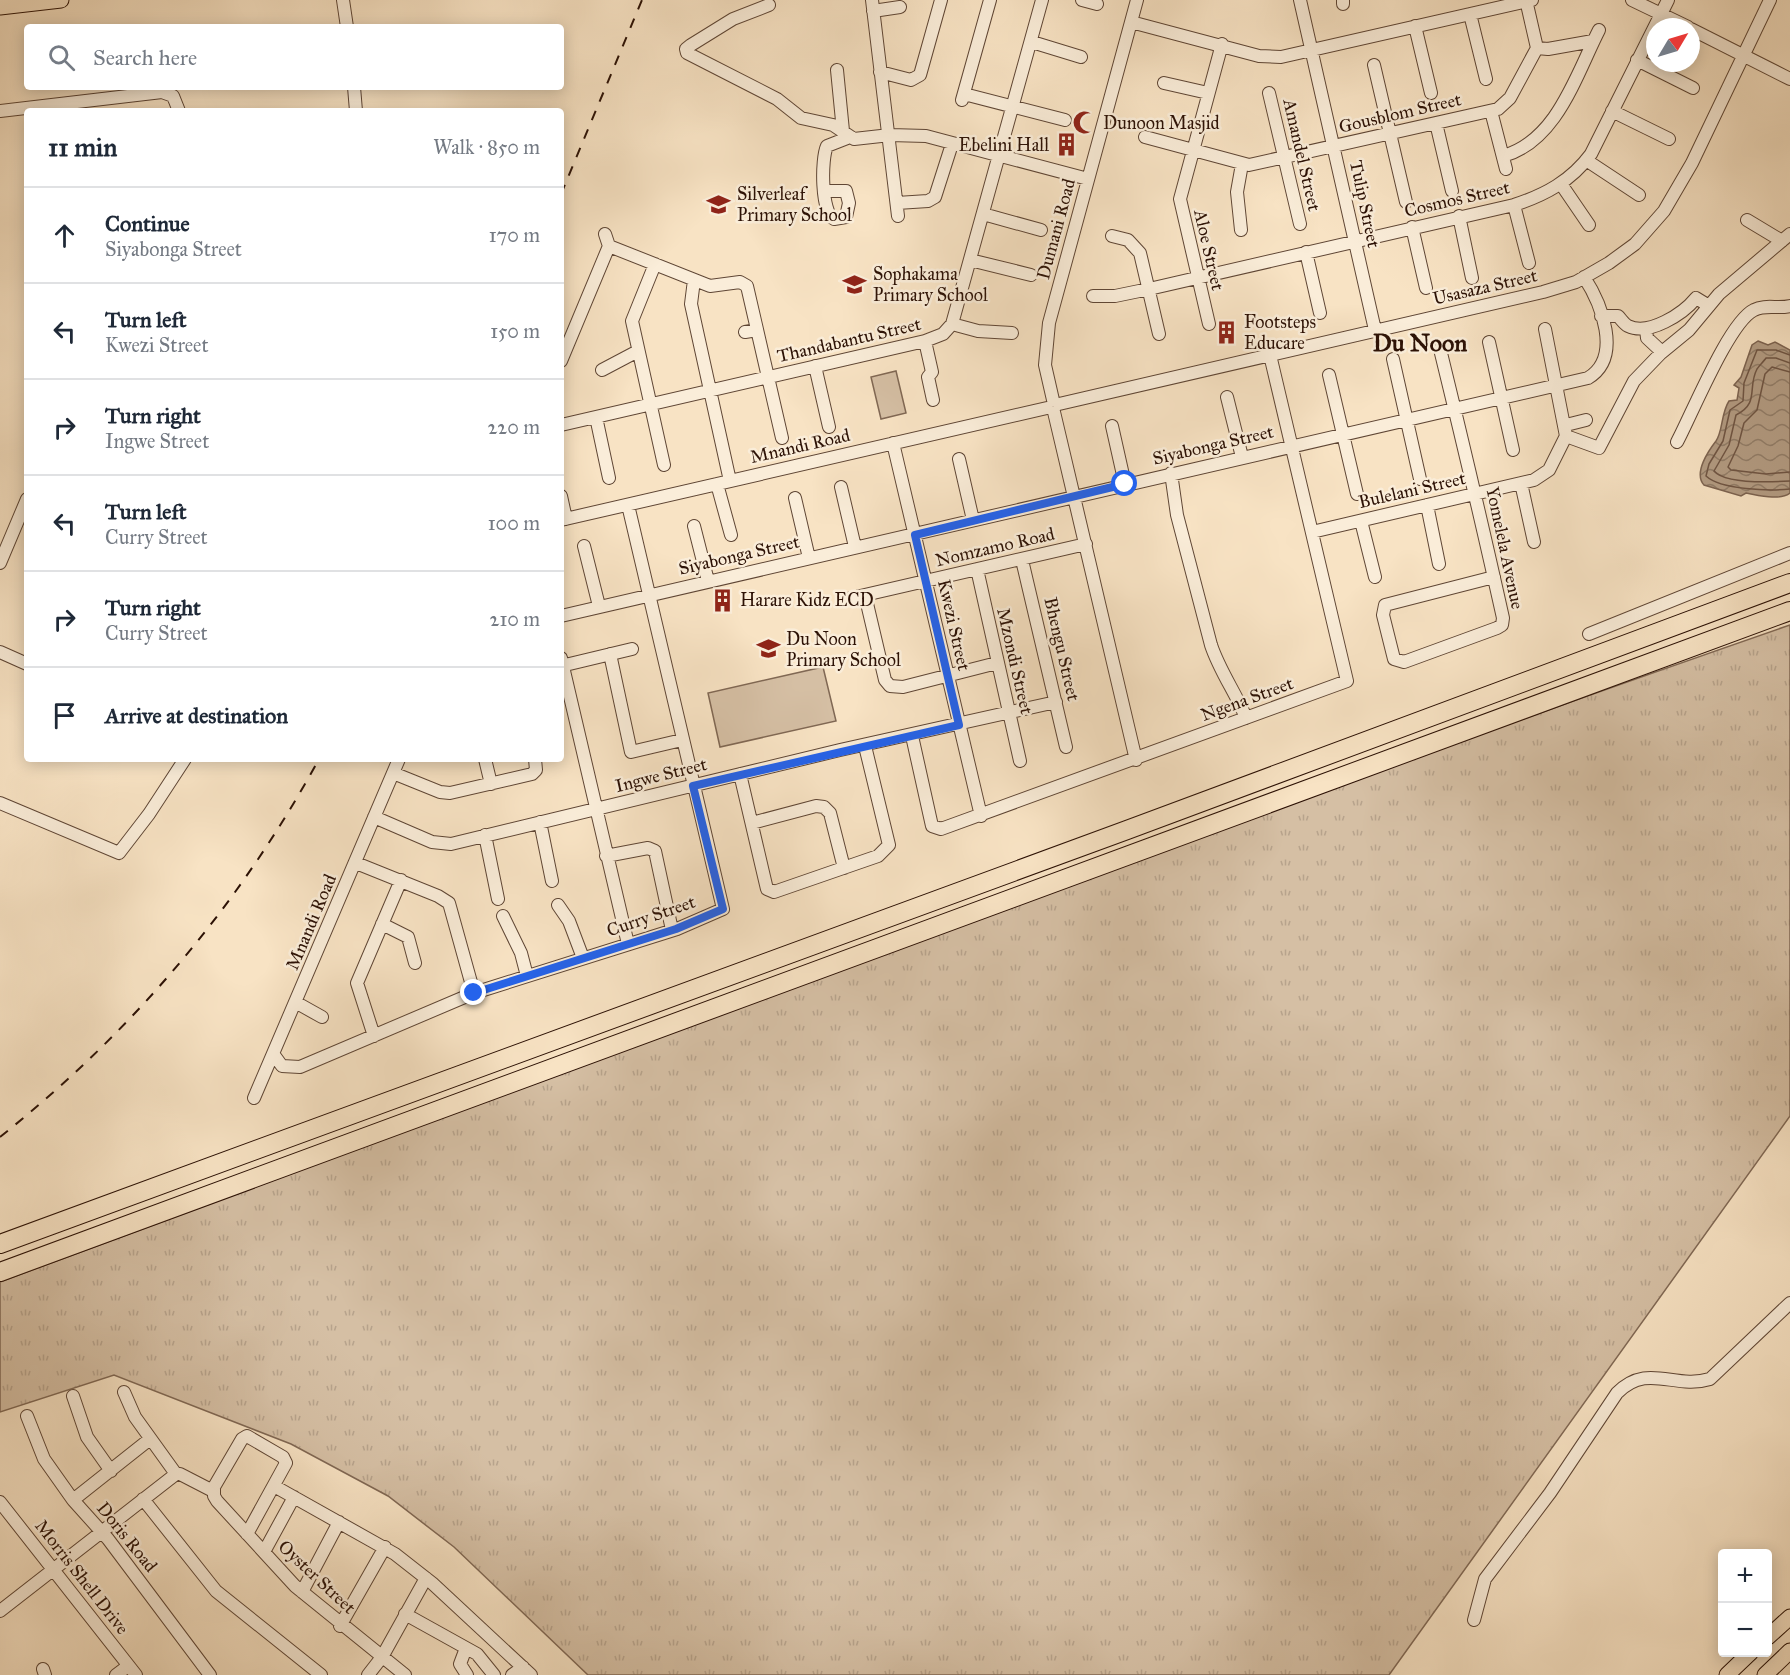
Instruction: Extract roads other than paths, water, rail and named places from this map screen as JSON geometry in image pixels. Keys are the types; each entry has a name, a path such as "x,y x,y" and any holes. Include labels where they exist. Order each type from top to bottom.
{"highway":[{"path":"0,1245 1707,616 1790,581"},
{"path":"0,1272 1790,611"},
{"path":"1710,641 1721,644 1790,619"}],"main road":[{"path":"0,7 61,0"},
{"path":"1772,1633 1790,1617"},
{"path":"1765,1675 1790,1651"},
{"path":"1727,1675 1747,1657"}],"street":[{"path":"344,0 347,24"},
{"path":"880,72 911,80 920,75 941,0"},
{"path":"990,0 963,97 1065,120"},
{"path":"1012,333 978,331 952,324 1042,0"},
{"path":"1082,0 1098,4"},
{"name":"Dumani Road","path":"1136,760 1045,365 1049,323 1137,0"},
{"name":"Tulip Street","path":"1300,0 1375,330"},
{"path":"1131,22 1270,57 1312,50 1528,0 1537,48 1548,49 1596,35 1550,124 1523,149 1503,156"},
{"path":"1632,0 1669,18"},
{"name":"Cosmos Street","path":"1093,296 1114,296 1149,290 1514,205 1561,184 1586,160 1668,0"},
{"name":"Usasaza Street","path":"1053,406 1543,292 1584,277 1622,254 1664,211 1682,182 1770,0"},
{"path":"769,5 722,25 691,45 686,52 777,99 801,118 833,125 850,136"},
{"path":"898,216 890,135 872,5 900,7"},
{"path":"1470,14 1486,80"},
{"path":"1415,26 1431,93"},
{"path":"1700,34 1790,79"},
{"path":"1032,42 1081,57"},
{"name":"Aloe Street","path":"1209,324 1180,199 1221,44"},
{"name":"Gousblom Street","path":"1144,137 1242,164 1285,158 1491,111 1508,101 1537,48"},
{"path":"1637,60 1693,88"},
{"path":"1374,65 1406,202"},
{"path":"837,70 850,136"},
{"path":"1164,83 1208,93"},
{"path":"354,90 356,108"},
{"path":"58,108 162,92 173,96 178,108"},
{"name":"Amandel Street","path":"1269,93 1300,224"},
{"path":"0,111 24,110"},
{"path":"1491,111 1506,169"},
{"path":"1612,111 1669,139"},
{"path":"1436,123 1452,191"},
{"path":"825,191 825,148 850,136 926,136 1088,179"},
{"path":"897,203 928,201 935,197 952,144"},
{"path":"1586,160 1639,195"},
{"path":"1241,230 1237,192 1242,164"},
{"path":"1561,184 1589,225"},
{"path":"1514,205 1529,262"},
{"path":"983,214 1041,230"},
{"path":"1459,216 1472,278"},
{"path":"1566,430 1599,448 1629,387 1662,352 1689,330 1719,294 1787,238 1747,220"},
{"path":"1412,227 1426,288"},
{"path":"1112,236 1128,240 1136,247 1159,334"},
{"path":"564,353 607,240 655,264 710,286 740,282 747,286 751,331 769,377 782,438"},
{"path":"1306,252 1320,313"},
{"path":"970,260 1031,275"},
{"path":"655,264 632,318 664,465"},
{"name":"Siyabonga Street","path":"564,615 915,535 1074,495 1588,378 1603,363 1608,349 1594,292 1584,277"},
{"path":"694,280 691,304 730,481"},
{"path":"1601,316 1618,316 1629,326 1646,329 1682,311 1696,298 1709,306"},
{"path":"1677,442 1725,346 1746,315 1765,306 1790,306"},
{"name":"Thandabantu Street","path":"564,424 652,406 925,341 943,334 952,324"},
{"path":"1545,329 1566,430"},
{"path":"1646,329 1647,338 1662,352"},
{"path":"925,341 932,372 928,377 933,400"},
{"path":"1489,342 1513,450"},
{"name":"Yomelela Avenue","path":"1440,349 1455,408 1494,577 1503,618 1502,625 1404,662 1397,662 1392,655 1384,607 1392,602 1494,577"},
{"path":"602,370 638,351"},
{"name":"Ngena Street","path":"912,736 932,826 938,830 1136,760 1347,681 1270,355"},
{"path":"1392,358 1420,479"},
{"path":"815,366 829,426"},
{"path":"1329,375 1357,494"},
{"path":"1227,397 1242,457"},
{"name":"Mnandi Road","path":"564,519 1053,406"},
{"path":"596,417 609,478"},
{"path":"1566,430 1586,420"},
{"path":"1112,426 1125,484"},
{"name":"Bulelani Street","path":"1312,532 1521,483 1547,473 1566,430"},
{"name":"Kwezi Street","path":"893,443 981,816"},
{"path":"959,459 973,520"},
{"path":"1170,473 1177,515 1211,645 1218,666 1236,693 1246,718"},
{"path":"1521,483 1534,542"},
{"path":"717,484 731,535"},
{"path":"841,487 855,547"},
{"path":"795,498 809,558"},
{"name":"Curry Street","path":"274,1055 282,1066 292,1069 474,993 672,930 723,909 628,505"},
{"path":"1427,505 1439,564"},
{"path":"0,563 24,507"},
{"path":"1360,521 1375,577"},
{"path":"694,526 708,581"},
{"name":"Nomzamo Road","path":"843,600 1086,544"},
{"path":"584,546 599,606"},
{"path":"1589,634 1790,553"},
{"name":"Bhengu Street","path":"1023,560 1066,747"},
{"name":"Mzondi Street","path":"977,569 1020,761"},
{"path":"865,595 882,641 887,691 997,663"},
{"path":"564,663 632,649"},
{"path":"0,652 24,663"},
{"path":"610,654 628,756 682,740"},
{"path":"564,671 627,944"},
{"name":"Ingwe Street","path":"374,818 440,844 451,844 740,774 1056,702"},
{"path":"740,774 766,885 771,892 882,854 888,845 865,746"},
{"path":"0,803 119,853 149,814 183,762"},
{"name":"Mnandi Road","path":"254,1098 297,1003 398,762"},
{"path":"486,762 491,784"},
{"path":"393,773 444,794 532,774 536,770 535,762"},
{"path":"752,823 816,806 824,807 830,813 844,868"},
{"path":"540,822 552,880"},
{"path":"484,835 498,899"},
{"path":"606,856 648,848 655,851 672,930"},
{"path":"356,862 449,903 474,993"},
{"path":"374,1036 357,983 401,880"},
{"path":"558,906 569,921 583,958"},
{"path":"503,916 521,952 526,976"},
{"path":"382,924 408,937 415,963"},
{"path":"297,1003 322,1017"},
{"path":"1474,1620 1485,1579 1550,1493 1617,1393 1627,1383 1651,1376 1699,1382 1710,1379 1790,1303"},
{"path":"0,1611 176,1474 135,1417 124,1392"},
{"path":"73,1396 87,1437 111,1470"},
{"name":"Doris Road","path":"27,1416 39,1449 73,1500 102,1533 210,1675"},
{"path":"214,1493 242,1438 247,1436 285,1460 247,1534"},
{"path":"73,1500 150,1439"},
{"name":"Oyster Street","path":"176,1474 214,1493 247,1534 302,1592 340,1626 405,1675"},
{"path":"274,1485 385,1547 426,1578 527,1671"},
{"path":"264,1552 294,1497"},
{"path":"143,1499 216,1592 321,1675"},
{"name":"Morris Shell Drive","path":"1,1506 132,1670"},
{"path":"302,1592 339,1522"},
{"path":"340,1626 385,1547"},
{"path":"368,1675 382,1657 426,1578"},
{"path":"405,1614 477,1654 494,1675"},
{"path":"466,1648 460,1664 467,1675"},
{"path":"116,1675 132,1670"},
{"path":"512,1675 527,1671"}],"water":[{"path":"1758,341 1768,345 1775,342 1790,350 1790,493 1780,497 1746,493 1741,496 1704,485 1700,474 1703,462 1720,432 1726,406 1729,401 1737,400 1739,388 1734,385 1741,377 1752,345"}],"railway":[{"path":"564,187 642,0"},
{"path":"0,1137 94,1054 179,964 254,866 317,762"}],"place":[{"name":"Dunoon Masjid","path":"1085,123"},
{"name":"Ebelini Hall","path":"1067,145"},
{"name":"Silverleaf Primary School","path":"719,204"},
{"name":"Sophakama Primary School","path":"855,284"},
{"name":"Footsteps Educare","path":"1226,332"},
{"name":"Harare Kidz ECD","path":"722,600"},
{"name":"Du Noon Primary School","path":"768,649"}],"district":[{"name":"Du Noon","path":"1420,343"}]}
